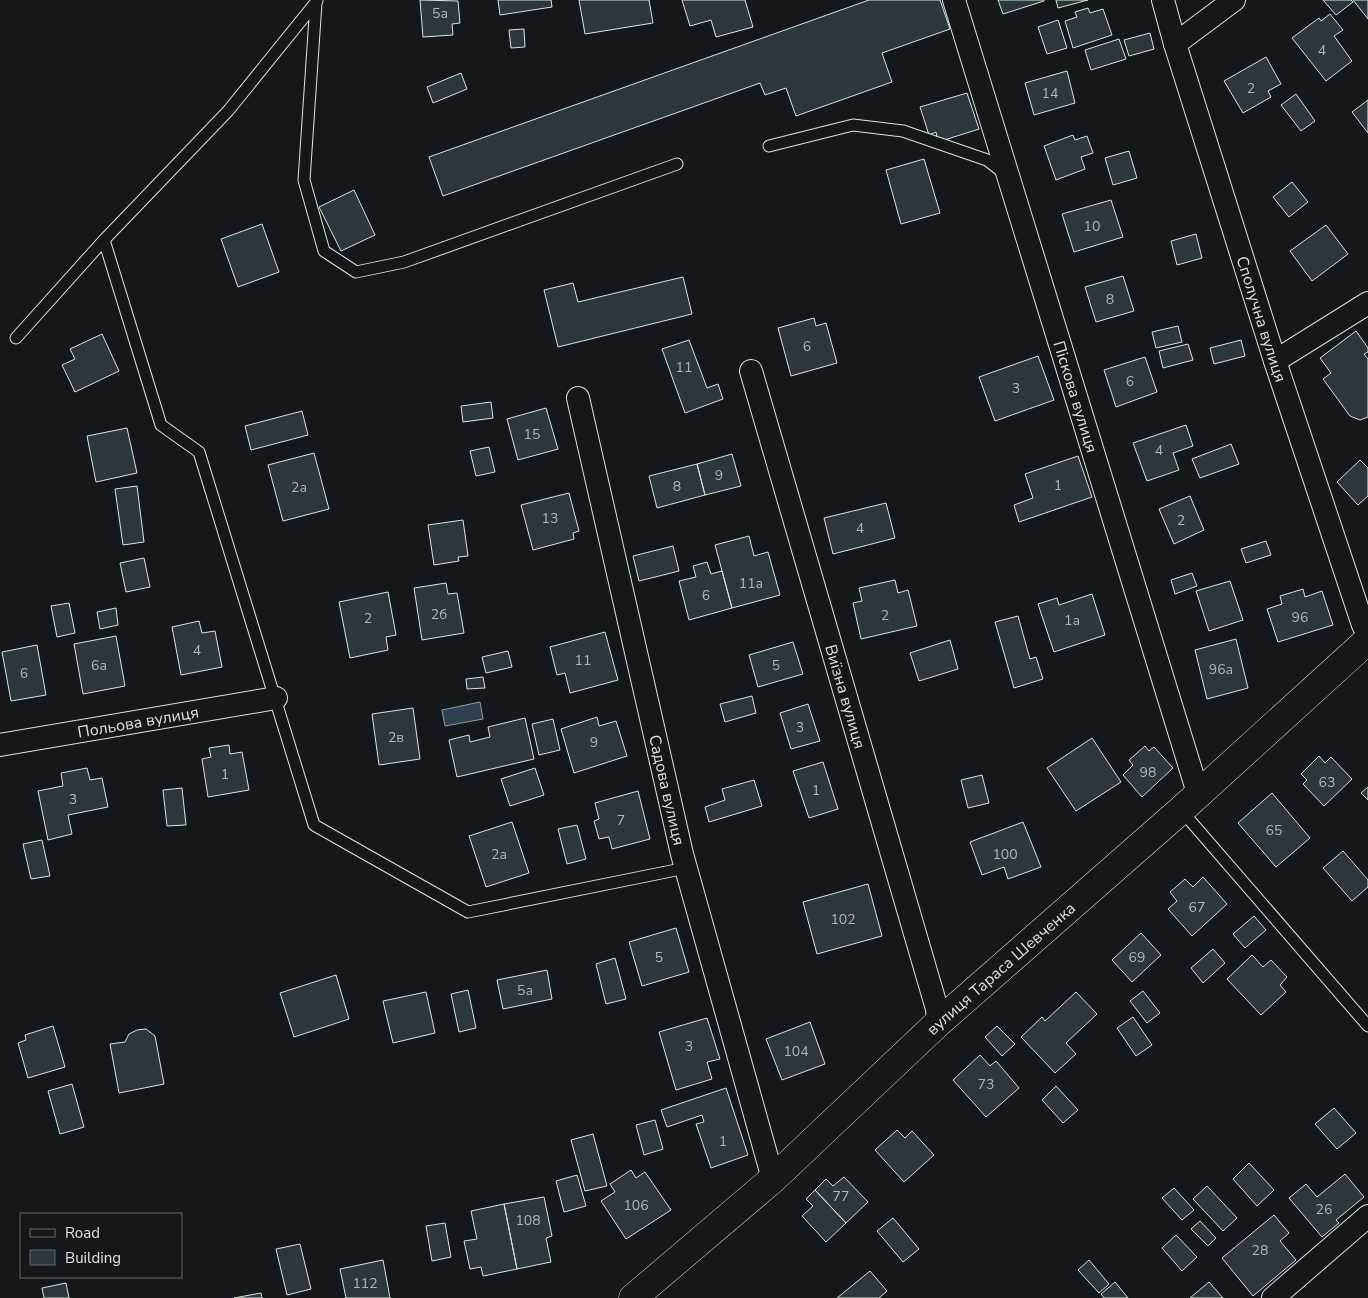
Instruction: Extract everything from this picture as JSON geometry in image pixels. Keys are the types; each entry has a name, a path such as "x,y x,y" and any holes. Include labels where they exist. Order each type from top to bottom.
{"street":[{"name":"Піскова вулиця","path":"954,0 1009,177 1189,801"},
{"name":"Сполучна вулиця","path":"1163,0 1175,44 1275,361 1363,625 1368,634"},
{"path":"1175,44 1234,0"},
{"path":"1275,361 1368,303"},
{"name":"Виїзна вулиця","path":"751,371 937,1009 938,1023"},
{"name":"Садова вулиця","path":"578,398 686,868 773,1179"},
{"name":"вулиця Тараса Шевченка","path":"633,1298 773,1179 938,1023 1368,640"},
{"name":"Польова вулиця","path":"0,745 276,698"},
{"path":"1273,1298 1368,1216"}],"lane":[{"path":"317,1 304,180 324,251 356,272 404,262 678,164"},
{"path":"16,338 104,240 228,111 317,1"},
{"path":"769,146 853,125 903,131 987,160 1009,177"},
{"path":"104,240 161,425 199,452 314,825 468,912 686,868"},
{"path":"1189,801 1368,1026"}],"water":[{"path":"480,702 483,719 445,726 442,710"}],"building":[{"path":"420,0 458,1 460,23 452,24 453,35 423,37"},
{"path":"498,0 551,0 552,7 500,15"},
{"path":"579,0 649,0 653,23 585,34"},
{"path":"682,0 745,0 753,27 716,37 711,20 690,26"},
{"path":"869,0 940,0 950,29 882,53 892,82 796,116 786,88 765,95 760,83 443,196 429,157"},
{"path":"998,0 1044,0 1044,1 1003,14"},
{"path":"1056,0 1088,0 1058,8"},
{"path":"1323,0 1351,0 1353,2 1336,15"},
{"path":"1353,0 1368,0 1368,19"},
{"path":"1088,8 1090,13 1103,9 1112,35 1073,48 1065,21 1077,17 1075,12"},
{"path":"1330,14 1343,30 1334,36 1352,61 1326,81 1292,38 1319,18 1321,21"},
{"path":"1058,20 1067,48 1047,54 1038,27"},
{"path":"524,29 525,47 511,48 509,30"},
{"path":"1150,33 1154,49 1129,56 1124,40"},
{"path":"1119,39 1126,59 1091,70 1085,50"},
{"path":"1266,57 1281,84 1268,91 1271,97 1243,113 1224,81"},
{"path":"1067,71 1075,103 1034,115 1025,83"},
{"path":"461,73 467,89 433,103 427,87"},
{"path":"967,93 979,129 938,142 936,132 929,135 920,107"},
{"path":"1296,94 1315,121 1301,131 1281,105"},
{"path":"1368,100 1368,133 1352,112"},
{"path":"1073,135 1075,140 1087,136 1093,153 1081,157 1085,169 1056,180 1044,146"},
{"path":"1129,151 1137,178 1113,185 1105,158"},
{"path":"924,159 940,213 901,224 886,170"},
{"path":"1292,182 1308,202 1289,217 1273,197"},
{"path":"354,190 375,235 341,251 319,207"},
{"path":"1111,200 1123,237 1074,252 1062,214"},
{"path":"262,224 279,272 238,287 221,239"},
{"path":"1326,225 1348,254 1312,281 1290,251"},
{"path":"1196,234 1202,258 1177,265 1171,241"},
{"path":"1123,276 1134,311 1096,322 1085,287"},
{"path":"683,277 692,314 558,347 544,290 573,283 578,302"},
{"path":"814,318 816,326 826,323 837,363 791,376 778,328"},
{"path":"1178,326 1182,342 1156,348 1152,332"},
{"path":"1356,331 1368,348 1368,352 1364,354 1368,359 1368,417 1360,420 1350,416 1323,379 1331,373 1320,358"},
{"path":"102,334 119,371 75,392 62,365 75,359 70,349"},
{"path":"689,340 707,388 718,384 723,399 685,413 662,349"},
{"path":"1241,340 1245,356 1214,364 1210,348"},
{"path":"1188,344 1193,360 1163,368 1159,351"},
{"path":"1038,356 1054,400 995,421 979,377"},
{"path":"1145,357 1157,392 1116,407 1104,370"},
{"path":"491,402 493,418 463,422 461,406"},
{"path":"546,408 558,449 518,460 507,419"},
{"path":"302,411 308,435 251,450 245,426"},
{"path":"1186,425 1193,446 1173,453 1179,470 1147,481 1133,443"},
{"path":"127,428 137,473 96,482 87,436"},
{"path":"1231,444 1239,464 1200,478 1192,459"},
{"path":"489,447 495,472 476,476 470,451"},
{"path":"314,453 329,509 283,521 268,465"},
{"path":"732,454 741,486 705,495 697,464"},
{"path":"1078,456 1092,497 1019,522 1014,505 1033,498 1025,474"},
{"path":"1360,460 1368,468 1368,496 1358,505 1337,482"},
{"path":"697,464 705,495 657,508 649,476"},
{"path":"137,486 144,542 123,545 115,489"},
{"path":"569,493 579,531 573,533 574,539 533,550 521,505"},
{"path":"1190,496 1204,530 1174,544 1159,509"},
{"path":"886,503 895,538 833,554 824,518"},
{"path":"463,520 468,556 458,557 459,561 434,565 428,525"},
{"path":"749,536 754,556 768,552 780,595 732,608 715,545"},
{"path":"1266,541 1271,555 1246,563 1241,549"},
{"path":"673,546 679,571 639,581 633,556"},
{"path":"144,558 150,587 126,592 120,563"},
{"path":"707,562 711,574 722,571 732,608 689,620 679,581 696,577 693,566"},
{"path":"1192,573 1197,586 1175,594 1171,580"},
{"path":"895,580 898,593 908,590 917,626 861,639 853,603 862,601 859,588"},
{"path":"1230,581 1243,620 1209,631 1196,591"},
{"path":"446,583 448,594 457,593 464,633 422,640 414,588"},
{"path":"1303,589 1305,597 1322,591 1333,625 1278,642 1267,609 1282,604 1280,596"},
{"path":"388,592 396,635 386,637 388,650 350,658 339,602"},
{"path":"1092,594 1105,635 1054,652 1038,604 1057,598 1059,605"},
{"path":"69,603 75,633 57,637 51,606"},
{"path":"116,608 118,625 100,629 97,612"},
{"path":"1018,616 1030,659 1036,657 1043,679 1014,688 995,622"},
{"path":"199,621 202,633 215,631 222,667 181,675 172,627"},
{"path":"605,632 618,680 570,693 565,673 557,675 550,647"},
{"path":"116,636 125,686 83,694 74,644"},
{"path":"1236,639 1248,688 1207,699 1195,650"},
{"path":"950,640 958,669 919,681 910,653"},
{"path":"793,642 803,674 758,687 749,655"},
{"path":"37,645 46,695 11,701 2,652"},
{"path":"508,651 512,667 486,673 482,657"},
{"path":"483,677 485,688 467,689 466,679"},
{"path":"752,696 756,713 725,722 720,704"},
{"path":"808,704 820,741 791,749 780,713"},
{"path":"413,708 420,759 379,765 372,714"},
{"path":"597,717 599,726 616,721 627,756 574,773 561,729"},
{"path":"525,718 534,759 457,777 449,740 469,735 470,742 490,737 488,727"},
{"path":"553,719 560,750 539,755 532,724"},
{"path":"1092,738 1121,782 1076,811 1047,768"},
{"path":"229,745 230,754 242,752 249,790 208,797 202,759 211,757 209,748"},
{"path":"1145,746 1149,751 1154,747 1173,768 1142,797 1123,775 1133,765 1129,760"},
{"path":"1319,756 1325,763 1331,757 1352,779 1324,806 1303,784 1307,780 1301,774"},
{"path":"823,762 838,809 809,818 793,771"},
{"path":"87,768 90,780 102,778 108,807 68,815 72,834 48,840 38,791 63,786 61,773"},
{"path":"535,768 544,795 510,806 501,779"},
{"path":"982,775 989,803 968,808 961,780"},
{"path":"754,780 762,806 709,822 705,807 725,800 722,789"},
{"path":"1368,787 1368,800 1361,793"},
{"path":"182,788 186,825 167,826 163,790"},
{"path":"638,791 650,839 612,849 609,837 599,839 594,821 599,819 595,803"},
{"path":"1272,793 1310,838 1276,867 1238,823"},
{"path":"512,822 529,873 486,887 469,836"},
{"path":"1023,822 1041,867 1008,879 1004,867 982,875 970,842"},
{"path":"577,825 586,859 567,864 558,829"},
{"path":"42,840 50,876 31,879 23,844"},
{"path":"1343,851 1368,880 1368,887 1352,901 1323,868"},
{"path":"1203,877 1227,904 1192,936 1168,909 1177,901 1170,892 1185,879 1193,887"},
{"path":"868,884 882,936 817,954 803,902"},
{"path":"1254,916 1266,930 1245,948 1233,934"},
{"path":"676,928 689,972 642,986 629,942"},
{"path":"1141,933 1161,955 1132,982 1112,960"},
{"path":"1213,949 1225,963 1203,983 1191,968"},
{"path":"1252,955 1263,967 1271,960 1287,977 1280,985 1286,992 1261,1015 1227,979"},
{"path":"615,958 626,999 606,1004 596,964"},
{"path":"547,970 552,999 503,1009 497,980"},
{"path":"336,975 349,1019 294,1037 280,993"},
{"path":"468,990 476,1028 459,1032 451,994"},
{"path":"1143,991 1160,1013 1147,1023 1130,1001"},
{"path":"426,992 435,1033 393,1043 383,1001"},
{"path":"1076,992 1097,1014 1066,1043 1076,1054 1055,1073 1021,1037 1042,1017 1045,1021"},
{"path":"1133,1017 1152,1045 1136,1056 1117,1028"},
{"path":"707,1018 720,1059 707,1062 712,1079 676,1090 659,1032"},
{"path":"810,1022 825,1064 782,1080 766,1039"},
{"path":"53,1026 65,1067 28,1078 18,1043 26,1040 25,1035"},
{"path":"997,1026 1015,1044 1002,1056 985,1037"},
{"path":"146,1029 155,1036 164,1084 119,1093 110,1044 125,1042 129,1034 137,1030"},
{"path":"980,1055 990,1066 996,1061 1019,1088 986,1117 953,1080"},
{"path":"72,1084 84,1127 60,1134 48,1091"},
{"path":"1056,1086 1078,1110 1063,1123 1042,1100"},
{"path":"726,1088 748,1155 711,1168 696,1124 704,1122 702,1115 667,1127 661,1110"},
{"path":"1334,1108 1356,1133 1337,1149 1315,1124"},
{"path":"655,1120 663,1149 644,1155 636,1125"},
{"path":"897,1130 905,1138 912,1131 934,1155 904,1182 875,1150"},
{"path":"593,1134 607,1186 585,1191 571,1140"},
{"path":"1249,1163 1274,1190 1257,1206 1233,1179"},
{"path":"631,1170 636,1178 645,1172 671,1210 626,1239 601,1201 615,1192 610,1184"},
{"path":"1345,1174 1364,1197 1336,1220 1339,1223 1322,1237 1289,1198 1306,1184 1317,1197"},
{"path":"577,1175 586,1206 564,1212 556,1181"},
{"path":"844,1177 868,1202 846,1223 815,1190 826,1179 833,1186"},
{"path":"1207,1186 1237,1218 1223,1231 1193,1199"},
{"path":"1174,1188 1194,1210 1182,1220 1162,1198"},
{"path":"815,1190 846,1223 826,1242 802,1216 813,1206 806,1199"},
{"path":"544,1197 552,1236 546,1238 551,1262 517,1269 504,1204"},
{"path":"504,1204 517,1269 483,1276 481,1267 470,1269 464,1241 477,1239 471,1211"},
{"path":"1274,1215 1289,1233 1280,1241 1296,1260 1253,1296 1222,1258"},
{"path":"893,1218 919,1249 903,1262 877,1231"},
{"path":"1200,1221 1216,1238 1208,1246 1191,1229"},
{"path":"445,1223 451,1257 432,1261 426,1226"},
{"path":"1176,1235 1197,1257 1182,1271 1162,1248"},
{"path":"300,1244 311,1289 287,1295 276,1249"},
{"path":"383,1260 390,1298 346,1298 340,1269"},
{"path":"1089,1260 1109,1284 1099,1293 1078,1270"},
{"path":"870,1271 887,1291 879,1298 837,1298"},
{"path":"1115,1282 1128,1298 1104,1298 1101,1294"},
{"path":"1209,1282 1223,1298 1190,1298"},
{"path":"66,1283 69,1298 44,1298 42,1288"},
{"path":"261,1293 262,1298 234,1298"}]}
